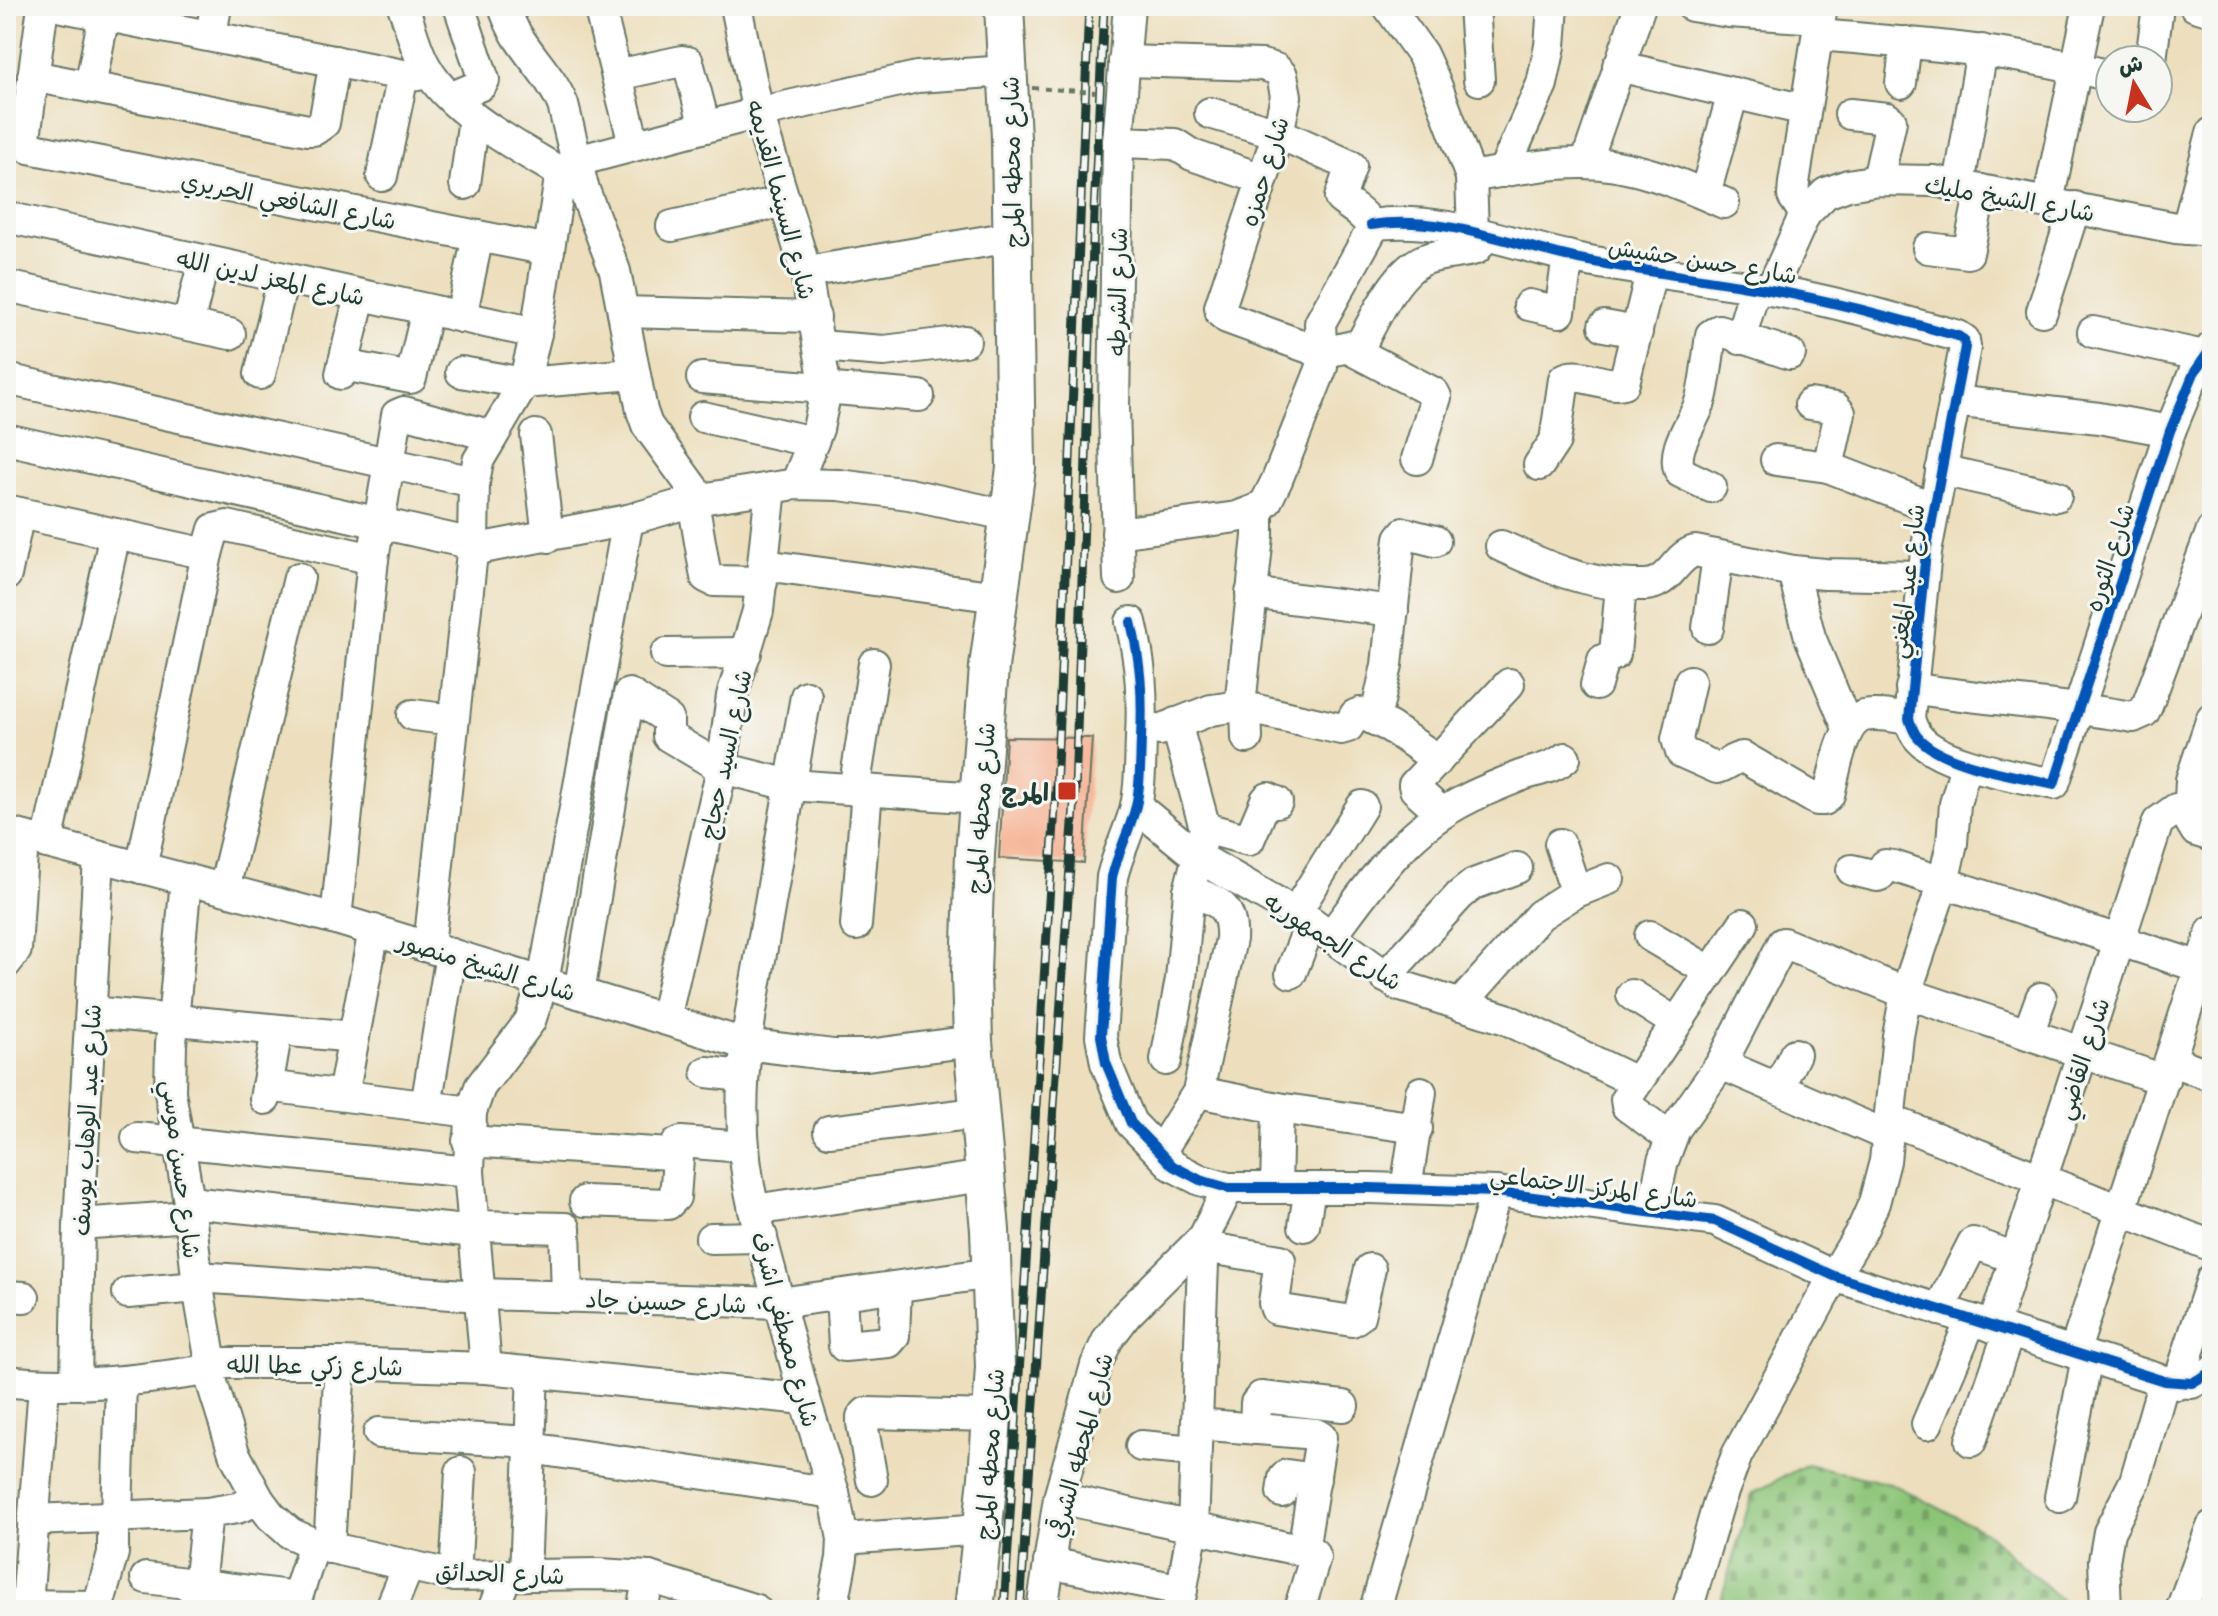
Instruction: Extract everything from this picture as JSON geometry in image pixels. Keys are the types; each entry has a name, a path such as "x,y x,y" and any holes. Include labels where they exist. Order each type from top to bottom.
{"main road":[{"name":"شارع محطه المرج","path":"974,1610 993,1416 992,1273 977,1113 971,973 989,667 1011,516 1016,439 1011,237 1020,80 1004,6"}],"street":[{"path":"43,6 33,76 314,130 324,123 335,61"},
{"path":"58,6 335,61 414,72 452,97 474,118 574,174"},
{"path":"211,36 216,6"},
{"path":"382,176 414,72 403,6"},
{"path":"452,97 481,85 484,80 459,6"},
{"path":"504,6 516,37 558,93 574,174 615,271 647,425 697,500 706,577 714,581 763,573 998,597"},
{"path":"599,6 634,144"},
{"name":"شارع السينما القديمه","path":"736,6 758,113 806,272 826,390 825,405 813,442 783,486"},
{"name":"شارع الشرطه","path":"1119,578 1114,408 1118,142 1129,6"},
{"path":"1117,533 1237,517 1258,509 1266,502 1277,480 1322,367 1337,351 1361,344 1382,306 1414,264 1435,256 1476,249 1479,234 1471,177 1422,54 1388,6"},
{"path":"1474,6 1479,80"},
{"path":"1503,172 1542,84 1550,46 1553,6"},
{"path":"1692,6 1820,19 1906,42 1982,50 2094,72"},
{"path":"2042,311 2062,204 2078,67 2089,6"},
{"path":"2153,44 2158,6"},
{"path":"2195,6 2212,11"},
{"path":"1586,163 1618,66 1630,9"},
{"path":"90,87 104,15"},
{"path":"1805,214 1793,196 1820,19"},
{"path":"1901,83 1906,42"},
{"path":"1928,248 1968,253 1970,187 1982,50"},
{"name":"شارع حمزه","path":"1124,61 1262,65 1276,69 1282,75 1286,96 1278,133 1220,307 1221,313 1227,318 1337,351"},
{"path":"617,75 688,62 705,127"},
{"path":"1618,66 1805,110"},
{"name":"شارع الشافعي الحريري","path":"33,76 25,143 29,148 549,250"},
{"path":"426,1106 440,950 453,720 473,547 474,482 478,461 524,383 536,333 549,250 574,174 634,144 917,77 1020,80"},
{"path":"1471,177 1586,163 1653,174 1714,199 1733,93"},
{"path":"1210,113 1278,133 1351,166 1340,198 1371,225 1368,237 1320,323 1319,344 1434,393 1436,397 1417,459"},
{"path":"1850,114 1887,118 1892,122 1878,180"},
{"path":"465,184 474,118"},
{"path":"2199,230 2212,133"},
{"path":"1118,142 1175,144 1192,155 1262,179"},
{"name":"شارع الشيخ مليك","path":"1740,339 1763,289 1805,214 1826,193 1848,185 1878,180 1919,180 2199,230"},
{"path":"672,226 785,201"},
{"name":"شارع المعز لدين الله","path":"6,217 536,333"},
{"name":"شارع حسن حشيش","path":"1371,225 1396,221 1479,234 1651,273 1852,306 1958,336 1964,340 1965,347 1954,401"},
{"path":"461,317 478,236"},
{"path":"806,272 1011,237"},
{"path":"1529,305 1560,312 1568,256"},
{"path":"188,324 204,261"},
{"path":"1539,465 1555,441 1564,379 1571,376 1624,383 1651,273"},
{"path":"260,374 283,279"},
{"path":"6,286 230,334"},
{"path":"360,296 342,370 411,378 427,310"},
{"path":"623,312 817,331 884,351 965,341"},
{"path":"1604,326 1637,332"},
{"path":"1711,487 1680,472 1678,463 1686,431 1700,403 1711,335 1719,330 1790,354"},
{"path":"2093,332 2208,352"},
{"name":"شارع الثوره","path":"1966,765 2054,784 2170,431 2208,352"},
{"path":"461,372 524,383 634,374"},
{"path":"702,378 919,396"},
{"path":"6,379 474,482"},
{"path":"1954,401 2113,420 2170,431"},
{"name":"شارع عبد المغني","path":"1909,719 1923,576 1954,401"},
{"path":"1810,404 1836,408 1840,413 1828,467"},
{"path":"336,919 377,522 397,415 400,413 492,436"},
{"path":"703,417 813,442"},
{"path":"536,435 548,537"},
{"path":"6,439 377,522 473,547 548,537 628,520 697,500 783,486 839,485 909,494 1011,516"},
{"path":"1776,460 1828,467 1934,508"},
{"path":"1941,470 2056,496"},
{"name":"شارع السيد حجاج","path":"665,1019 722,768 730,708 756,622 763,573 783,486"},
{"path":"1247,738 1243,707 1258,509"},
{"path":"6,575 13,511 207,554"},
{"path":"486,1368 469,1172 470,1127 480,1087 530,1021 543,982 628,520"},
{"path":"141,868 212,532 220,526 373,559"},
{"path":"1911,688 2079,707 2133,717 2144,712 2212,530"},
{"path":"1375,720 1387,665 1400,538 1410,532 1435,541"},
{"path":"6,963 16,950 25,838 115,534"},
{"path":"1501,546 1559,573 1596,583 1621,585 1658,582 1687,553 1695,551 1793,571 1923,576"},
{"path":"1708,628 1718,556"},
{"path":"1793,571 1810,637 1848,728"},
{"path":"224,889 299,578"},
{"path":"1596,685 1603,660 1615,654 1621,585"},
{"path":"1251,593 1393,611"},
{"path":"1131,622 1141,660 1144,699 1136,806 1112,877 1101,1036 1106,1063 1131,1123 1173,1166 1200,1180 1228,1188"},
{"path":"666,654 746,653"},
{"path":"856,925 860,790 874,664"},
{"path":"1687,1610 1719,1502 1737,1455 1874,1203 1889,1128 1898,1036 1906,993 1943,883 1952,843 1955,804 1966,765 1926,745 1917,737 1909,719 1867,715 1856,719 1848,728 1829,795 1824,800 1817,800 1743,757 1717,768 1681,752 1677,739 1690,681"},
{"path":"1442,813 1414,787 1509,684"},
{"path":"579,993 629,694 668,719 668,736 722,768 790,785 979,798"},
{"name":"شارع مصطفي اشرف","path":"806,696 745,1044 743,1147 758,1224 834,1493 843,1539 832,1610"},
{"path":"1141,739 1211,710 1243,707 1341,729 1348,727 1355,715 1360,713 1390,727 1438,760"},
{"path":"413,715 453,720"},
{"path":"2212,718 2190,786 2197,798 2190,824 2203,835 2212,836"},
{"path":"1166,1060 1181,979 1189,891 1202,842 1176,723"},
{"path":"1313,923 1389,859 1409,837 1442,813 1523,775 1556,765 1565,758"},
{"name":"شارع القاضي","path":"1991,1326 2042,1181 2158,822 2197,798"},
{"path":"1202,842 1251,840 1266,800 1277,802"},
{"name":"شارع الجمهوريه","path":"1136,806 1202,842 1385,977 1413,991 1506,1019 1636,1082"},
{"path":"1291,973 1362,806"},
{"name":"شارع الشيخ منصور","path":"25,838 336,919 745,1044 856,1055 973,1041"},
{"path":"1560,844 1576,892"},
{"name":"شارع عبد الوهاب يوسف","path":"76,1384 79,1224 99,857"},
{"path":"1852,870 1877,876 1885,865 2200,967"},
{"path":"1385,977 1460,895 1474,884 1517,868"},
{"name":"شارع حسن موسي","path":"186,879 170,1068 209,1367"},
{"path":"1460,1005 1540,915 1576,892 1609,879"},
{"path":"1160,1152 1198,1092 1232,928 1223,907 1214,899 1189,891"},
{"path":"1671,1138 1627,1106 1626,1097 1743,924"},
{"path":"343,1095 374,930"},
{"path":"2060,1497 2081,1355 2121,1210 2212,931"},
{"path":"1650,936 1711,972"},
{"path":"1652,1211 1671,1138 1721,1064 1783,943 1906,993 2082,1053 2212,1076"},
{"path":"1632,995 1676,1023"},
{"path":"2028,1034 2041,998"},
{"path":"91,1012 354,1037"},
{"path":"277,1030 266,1092 343,1095 426,1106 470,1127 675,1153"},
{"path":"1778,1088 1795,1054"},
{"path":"1721,1064 1778,1088 1825,1123 1889,1128 2042,1181 2212,1246"},
{"path":"707,1072 742,1076"},
{"path":"1198,1092 1278,1108 1417,1128"},
{"path":"1406,1189 1421,1092"},
{"path":"1276,1188 1278,1108"},
{"path":"829,1131 977,1113"},
{"path":"137,1138 469,1172"},
{"path":"585,1201 668,1204 675,1197 677,1144 743,1147"},
{"path":"711,1238 758,1224 984,1176"},
{"name":"شارع المركز الاجتماعي","path":"1228,1188 1496,1192 1715,1221 1834,1276 2171,1382"},
{"name":"شارع المحطه الشرقي","path":"1042,1610 1059,1498 1096,1365 1108,1339 1126,1315 1204,1242 1228,1188"},
{"path":"1304,1226 1310,1188"},
{"path":"1375,1610 1496,1192"},
{"path":"79,1224 190,1209 475,1229 565,1228 567,1297"},
{"path":"1049,1563 1180,1600 1193,1527 1204,1242 1280,1260 1274,1303 1276,1309 1352,1321 1359,1318 1370,1269"},
{"path":"1939,1310 1973,1243 2016,1258"},
{"name":"شارع حسين جاد","path":"128,1293 197,1282 481,1295 779,1303 992,1273"},
{"path":"2106,1610 2104,1561 2109,1532 2135,1481 2212,1279"},
{"path":"841,1295 844,1346 889,1342 894,1336 896,1287"},
{"path":"1927,1424 1991,1326"},
{"path":"1971,1441 1991,1326"},
{"path":"146,1578 196,1597 295,1604 322,1546 340,1363"},
{"name":"شارع زكي عطا الله","path":"6,1381 44,1386 121,1382 209,1367 340,1363 486,1368 805,1399"},
{"name":"شارع الحدائق","path":"209,1367 234,1453 259,1500 290,1533 322,1546 455,1576 599,1574 649,1577 752,1609"},
{"path":"2171,1382 2192,1383 2212,1371"},
{"path":"493,1610 516,1575 530,1445 533,1372"},
{"path":"44,1386 33,1520 17,1606 98,1608 113,1553 121,1382"},
{"path":"1255,1429 1256,1403 1261,1397 1343,1406"},
{"path":"872,1480 862,1423 866,1413 993,1416"},
{"path":"1141,1446 1255,1429 1319,1435 1322,1441 1303,1551"},
{"path":"379,1433 530,1445 834,1493"},
{"path":"455,1576 461,1472"},
{"path":"1282,1492 1285,1476 1315,1479"},
{"path":"1059,1498 1313,1553 1315,1557 1299,1610"},
{"path":"33,1520 207,1513 237,1508 259,1500"},
{"path":"196,1597 207,1513"},
{"path":"2181,1610 2204,1569 2212,1526"},
{"path":"843,1539 983,1529"},
{"path":"390,1610 408,1567"},
{"path":"642,1610 649,1577"}],"path":[{"path":"1020,80 1096,92"}],"green space":[{"path":"1807,1464 1894,1485 1986,1532 2072,1610 1718,1610 1752,1494"}],"building":[{"path":"1006,737 1092,738 1084,863 999,858"}],"railway":[{"path":"1004,1610 1056,791 1089,6"},
{"path":"1020,1610 1075,793 1104,6"}],"cycle path":[{"path":"1371,225 1425,224 1478,233 1584,260 1818,299 1964,340 1926,552 1909,719 1917,736 1943,755 1981,768 2054,784 2170,431 2194,373 2212,347"},
{"path":"1131,622 1141,694 1140,781 1138,798 1112,877 1101,1036 1106,1063 1131,1123 1173,1166 1200,1180 1228,1188 1496,1192 1715,1221 1834,1276 2164,1381 2192,1383 2212,1371"}],"place":[{"name":"المرج","path":"1067,791"}]}
